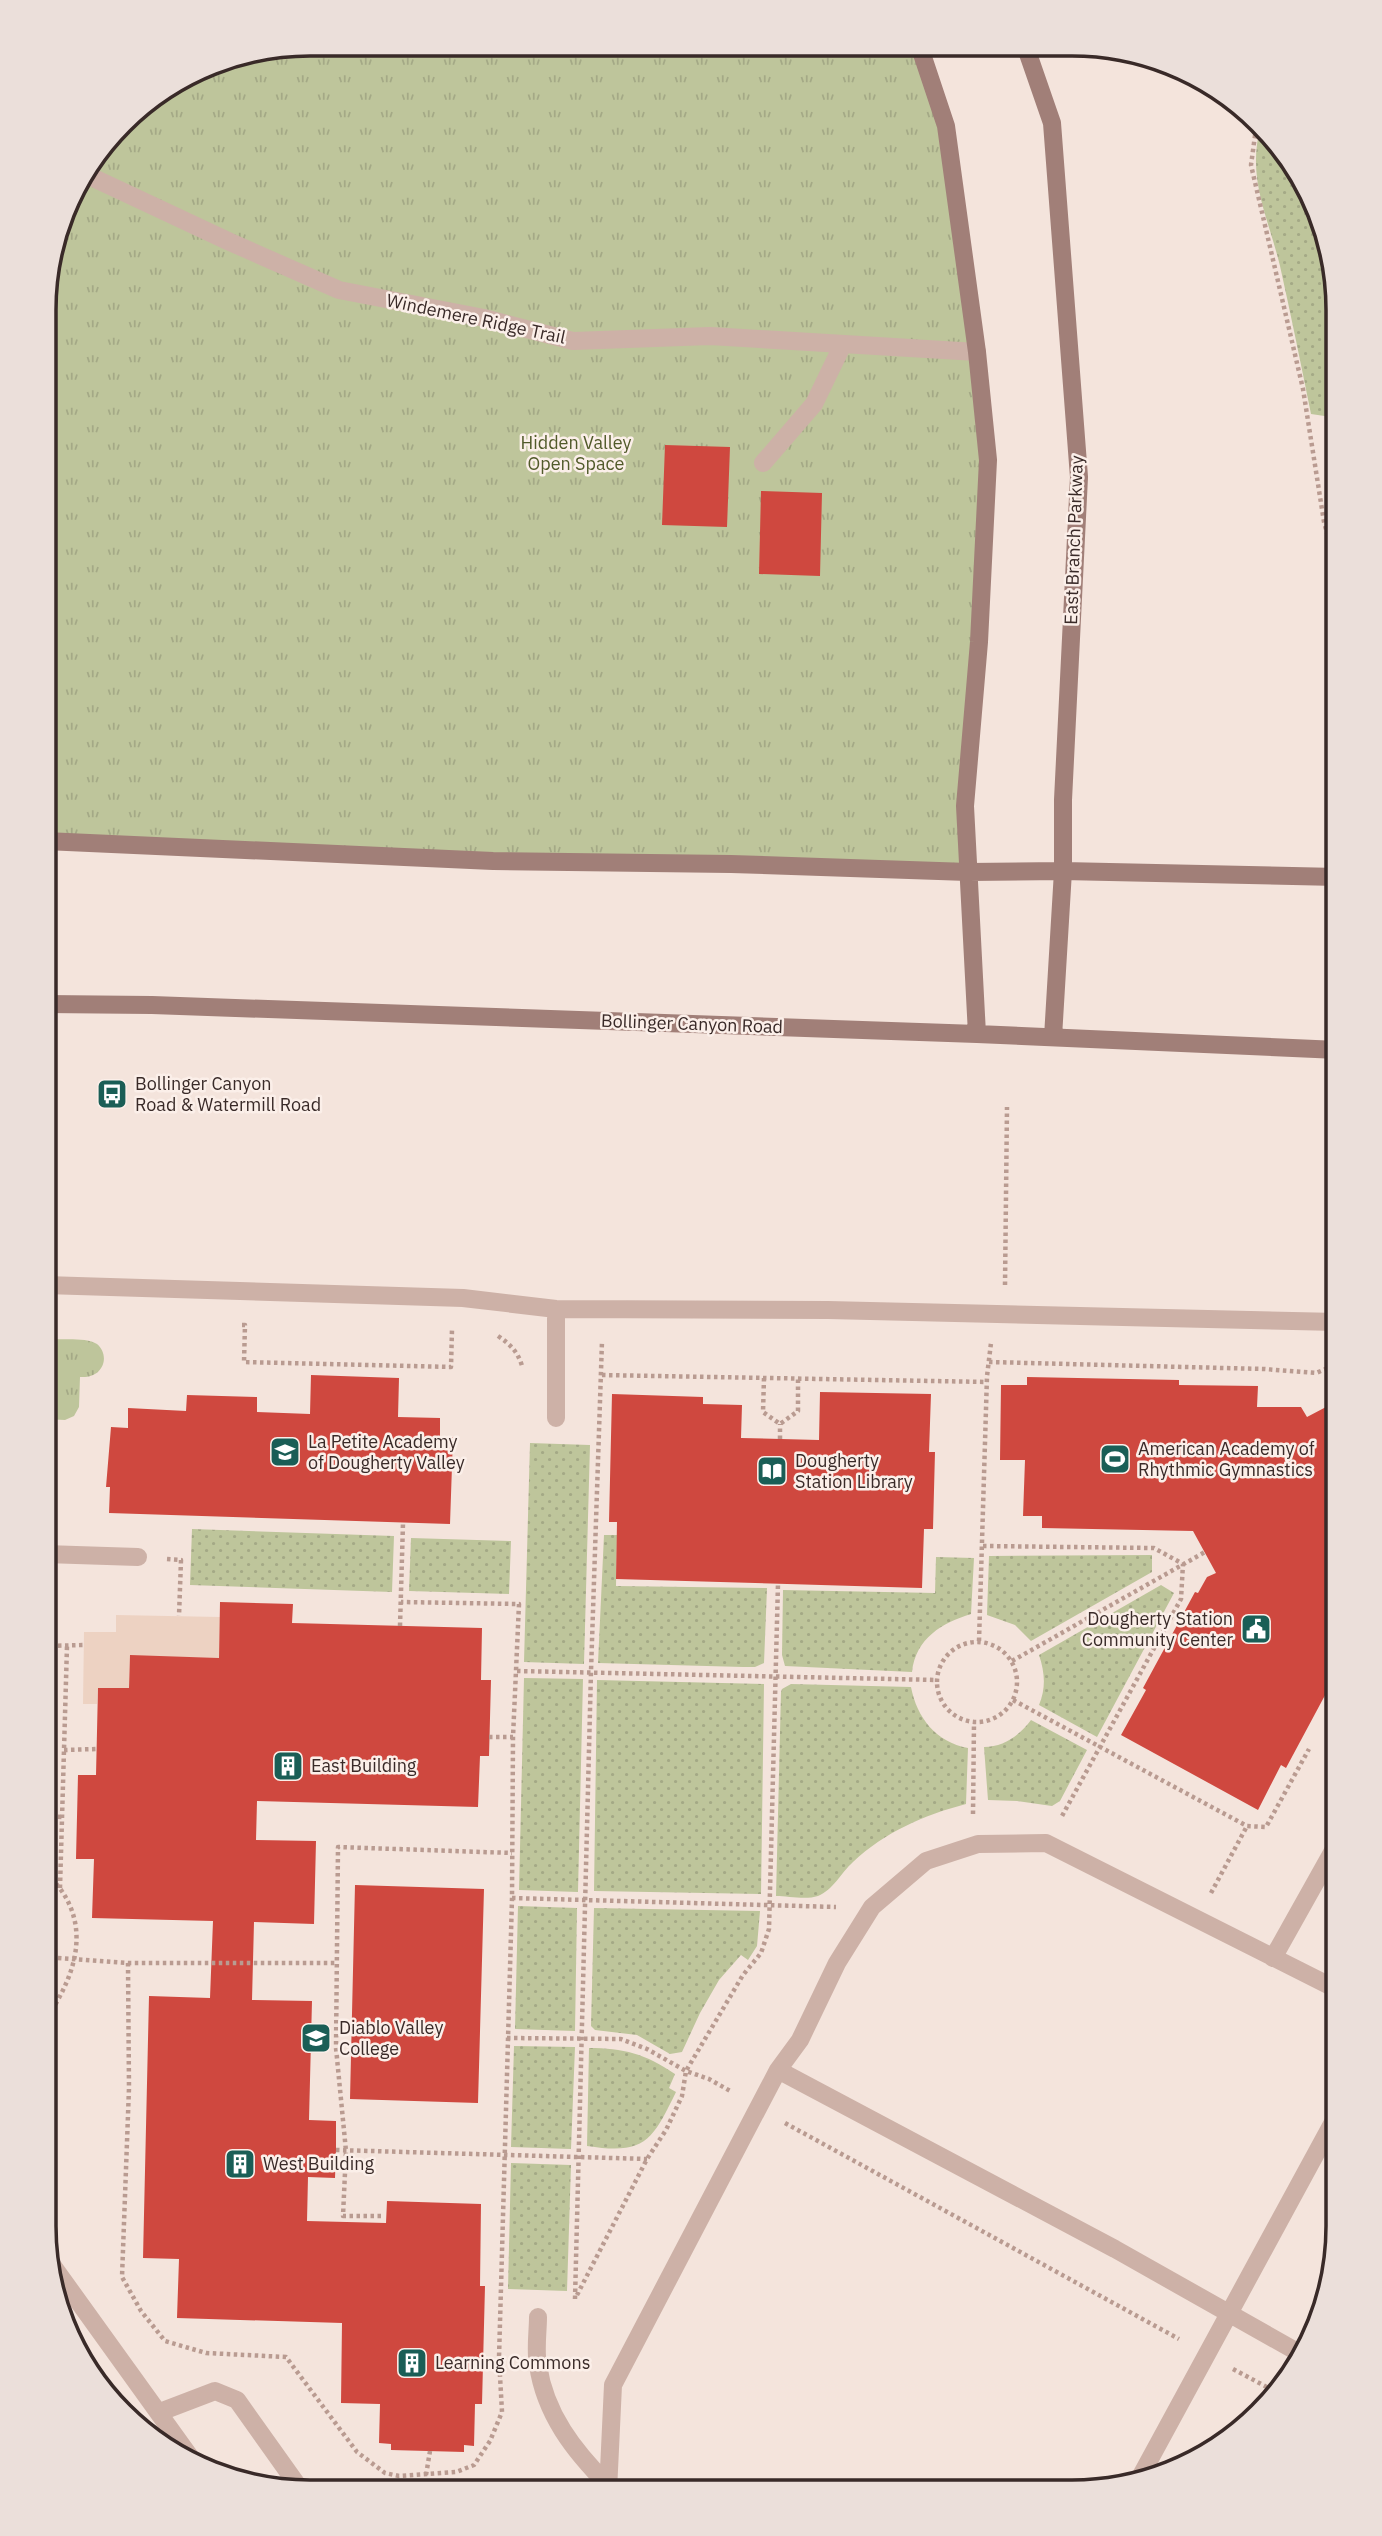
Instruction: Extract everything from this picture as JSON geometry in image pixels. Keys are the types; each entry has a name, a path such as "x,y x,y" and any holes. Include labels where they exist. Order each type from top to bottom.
{"main road":[{"path":"923,56 946,127 977,352 988,460 979,642 966,798 977,1034"},
{"name":"East Branch Parkway","path":"1029,56 1052,123 1079,477 1063,800 1063,871 1053,1037"},
{"path":"56,841 493,861 1326,877"},
{"name":"Bollinger Canyon Road","path":"56,1004 152,1005 977,1034 1326,1049"}],"lane":[{"name":"Windemere Ridge Trail","path":"93,178 339,290 484,318 573,341 710,336 977,352"},
{"path":"763,463 814,404 843,344"},
{"path":"56,1284 463,1298 556,1308 828,1310 1326,1322"},
{"path":"556,1308 556,1418"},
{"path":"56,1554 138,1557"},
{"path":"608,2480 613,2385 778,2070 800,2040 837,1963 872,1907 926,1861 978,1844 1046,1843 1198,1917 1326,1984"},
{"path":"1273,1958 1326,1863"},
{"path":"778,2070 1230,2312 1294,2350"},
{"path":"1144,2469 1326,2135"},
{"path":"61,2278 183,2446"},
{"path":"538,2317 537,2363 543,2392 556,2420 580,2457 601,2480"},
{"path":"160,2412 215,2391 237,2400 293,2479"}],"path":[{"path":"1255,134 1251,166 1300,376 1326,529"},
{"path":"1005,1285 1007,1107"},
{"path":"603,1309 575,2299 647,2159 666,2130 682,2095 686,2071 743,1975 761,1953 769,1929 778,1583"},
{"path":"232,1324 244,1325 244,1362 450,1367 451,1329 464,1329"},
{"path":"491,1332 508,1342 519,1355 525,1373"},
{"path":"979,1642 988,1382 992,1343"},
{"path":"989,1362 1264,1369 1315,1373 1326,1369"},
{"path":"602,1375 988,1382"},
{"path":"764,1378 763,1412 780,1424"},
{"path":"780,1424 798,1411 798,1379"},
{"path":"780,1424 780,1439"},
{"path":"400,1626 403,1523"},
{"path":"983,1546 1154,1548 1183,1564"},
{"path":"1012,1661 1205,1552"},
{"path":"138,1557 181,1560 179,1616"},
{"path":"1046,1843 1181,1599 1183,1564"},
{"path":"128,1962 129,2088 122,2277 141,2311 165,2340 175,2344 205,2353 286,2357 357,2452 385,2473 400,2476 426,2475 456,2472 474,2465 491,2441 502,2412 499,2358 512,1898 513,1737 519,1604 401,1602"},
{"path":"979,1642 991,1644 1003,1651 1012,1661 1017,1687 1013,1700 1004,1713 990,1721 974,1723 959,1719 946,1709 938,1695 937,1680 941,1664 950,1652 963,1644 979,1642"},
{"path":"56,1646 84,1645"},
{"path":"60,1888 67,1646"},
{"path":"517,1671 937,1680"},
{"path":"1013,1700 1247,1826 1266,1826 1309,1749"},
{"path":"971,1847 974,1723"},
{"path":"489,1737 513,1737"},
{"path":"64,1751 97,1749"},
{"path":"56,1817 62,1817"},
{"path":"1198,1917 1247,1826"},
{"path":"381,2216 343,2216 346,2151 336,2048 338,1847 512,1853"},
{"path":"56,1884 74,1912 77,1928 74,1959 62,1996 56,2005"},
{"path":"512,1898 824,1905 870,1912"},
{"path":"56,1958 128,1962 336,1963"},
{"path":"507,2038 621,2039 647,2049 686,2071 709,2079 971,2227 1268,2388"},
{"path":"336,2150 647,2159"},
{"path":"426,2475 429,2451"}],"green space":[{"name":"Hidden Valley Open Space","path":"923,56 946,126 988,460 968,872 56,842 58,277 75,213 108,155 130,130 155,108 183,90 228,69 277,58"},
{"path":"1258,138 1274,155 1292,183 1313,228 1324,277 1326,416 1311,414 1280,266 1260,197"},
{"path":"56,1339 93,1342 103,1354 102,1366 88,1377 80,1377 79,1407 74,1416 65,1420 56,1420"},
{"path":"530,1443 590,1445 584,1664 524,1662"},
{"path":"192,1529 394,1536 392,1592 190,1585"},
{"path":"604,1535 617,1535 616,1586 767,1588 764,1663 755,1667 743,1667 598,1663"},
{"path":"411,1538 511,1541 509,1594 409,1591"},
{"path":"1152,1555 1152,1572 1031,1641 1015,1625 987,1615 989,1556"},
{"path":"936,1557 974,1558 971,1614 950,1622 932,1634 919,1650 912,1672 785,1666 782,1655 783,1590 935,1593"},
{"path":"1161,1585 1174,1593 1097,1737 1039,1705 1044,1680 1039,1655"},
{"path":"524,1678 583,1679 578,1892 519,1890"},
{"path":"597,1680 764,1684 761,1894 594,1891"},
{"path":"791,1684 911,1687 918,1709 930,1727 946,1740 968,1748 966,1804 935,1813 892,1833 865,1851 828,1890 808,1898 776,1896 781,1692"},
{"path":"1031,1720 1087,1750 1060,1801 1052,1806 988,1800 984,1747 1011,1739"},
{"path":"518,1906 577,1908 575,2031 515,2029"},
{"path":"594,1908 760,1911 757,1946 748,1960 741,1955 719,1980 682,2052 670,2054 637,2035 595,2030 591,2026"},
{"path":"514,2046 575,2047 571,2149 511,2147"},
{"path":"589,2048 613,2049 634,2054 675,2074 669,2088 676,2092 653,2133 644,2141 622,2148 587,2146"},
{"path":"511,2163 571,2165 567,2291 508,2289"}],"shaded area":[{"path":"116,1615 220,1617 219,1658 130,1656 129,1688 98,1688 97,1704 83,1704 84,1632 116,1632"}],"building":[{"path":"665,445 730,447 727,527 662,525"},
{"path":"761,491 822,493 820,576 759,574"},
{"path":"311,1375 399,1378 398,1417 440,1418 440,1437 453,1437 450,1524 109,1513 110,1487 106,1487 111,1427 128,1428 128,1408 186,1411 187,1395 257,1397 257,1412 310,1414"},
{"name":"Dougherty Station Community Center","path":"1027,1377 1179,1380 1179,1385 1258,1386 1257,1407 1301,1407 1307,1417 1326,1407 1326,1693 1286,1768 1281,1765 1258,1810 1121,1735 1195,1592 1198,1593 1207,1577 1216,1573 1193,1531 1042,1528 1042,1516 1023,1516 1025,1460 1000,1460 1001,1385 1027,1385"},
{"name":"Dougherty Station Library","path":"820,1392 931,1394 929,1452 935,1452 933,1529 924,1529 922,1588 616,1579 617,1522 609,1522 612,1394 703,1397 703,1404 742,1405 741,1438 819,1440"},
{"path":"220,1602 293,1604 292,1623 482,1628 481,1680 491,1680 489,1756 480,1756 478,1807 257,1801 256,1840 316,1841 314,1924 254,1922 252,2000 312,2001 309,2120 336,2121 336,2150 335,2178 308,2177 307,2221 386,2223 387,2201 481,2204 480,2286 485,2286 482,2404 475,2404 474,2446 464,2445 464,2452 391,2450 391,2444 379,2443 380,2404 341,2403 342,2323 177,2318 179,2259 143,2258 149,1996 210,1998 213,1921 92,1918 94,1859 76,1859 78,1775 96,1775 98,1688 129,1688 130,1655 219,1658"},
{"path":"355,1885 484,1889 478,2103 350,2099"}],"place":[{"name":"Bollinger Canyon Road & Watermill Road","path":"112,1094"},
{"name":"La Petite Academy of Dougherty Valley","path":"285,1452"},
{"name":"American Academy of Rhythmic Gymnastics","path":"1115,1459"},
{"name":"Dougherty Station Library","path":"772,1471"},
{"name":"Dougherty Station Community Center","path":"1256,1629"},
{"name":"East Building","path":"288,1766"},
{"name":"Diablo Valley College","path":"316,2038"},
{"name":"West Building","path":"240,2164"},
{"name":"Learning Commons","path":"412,2363"}]}
